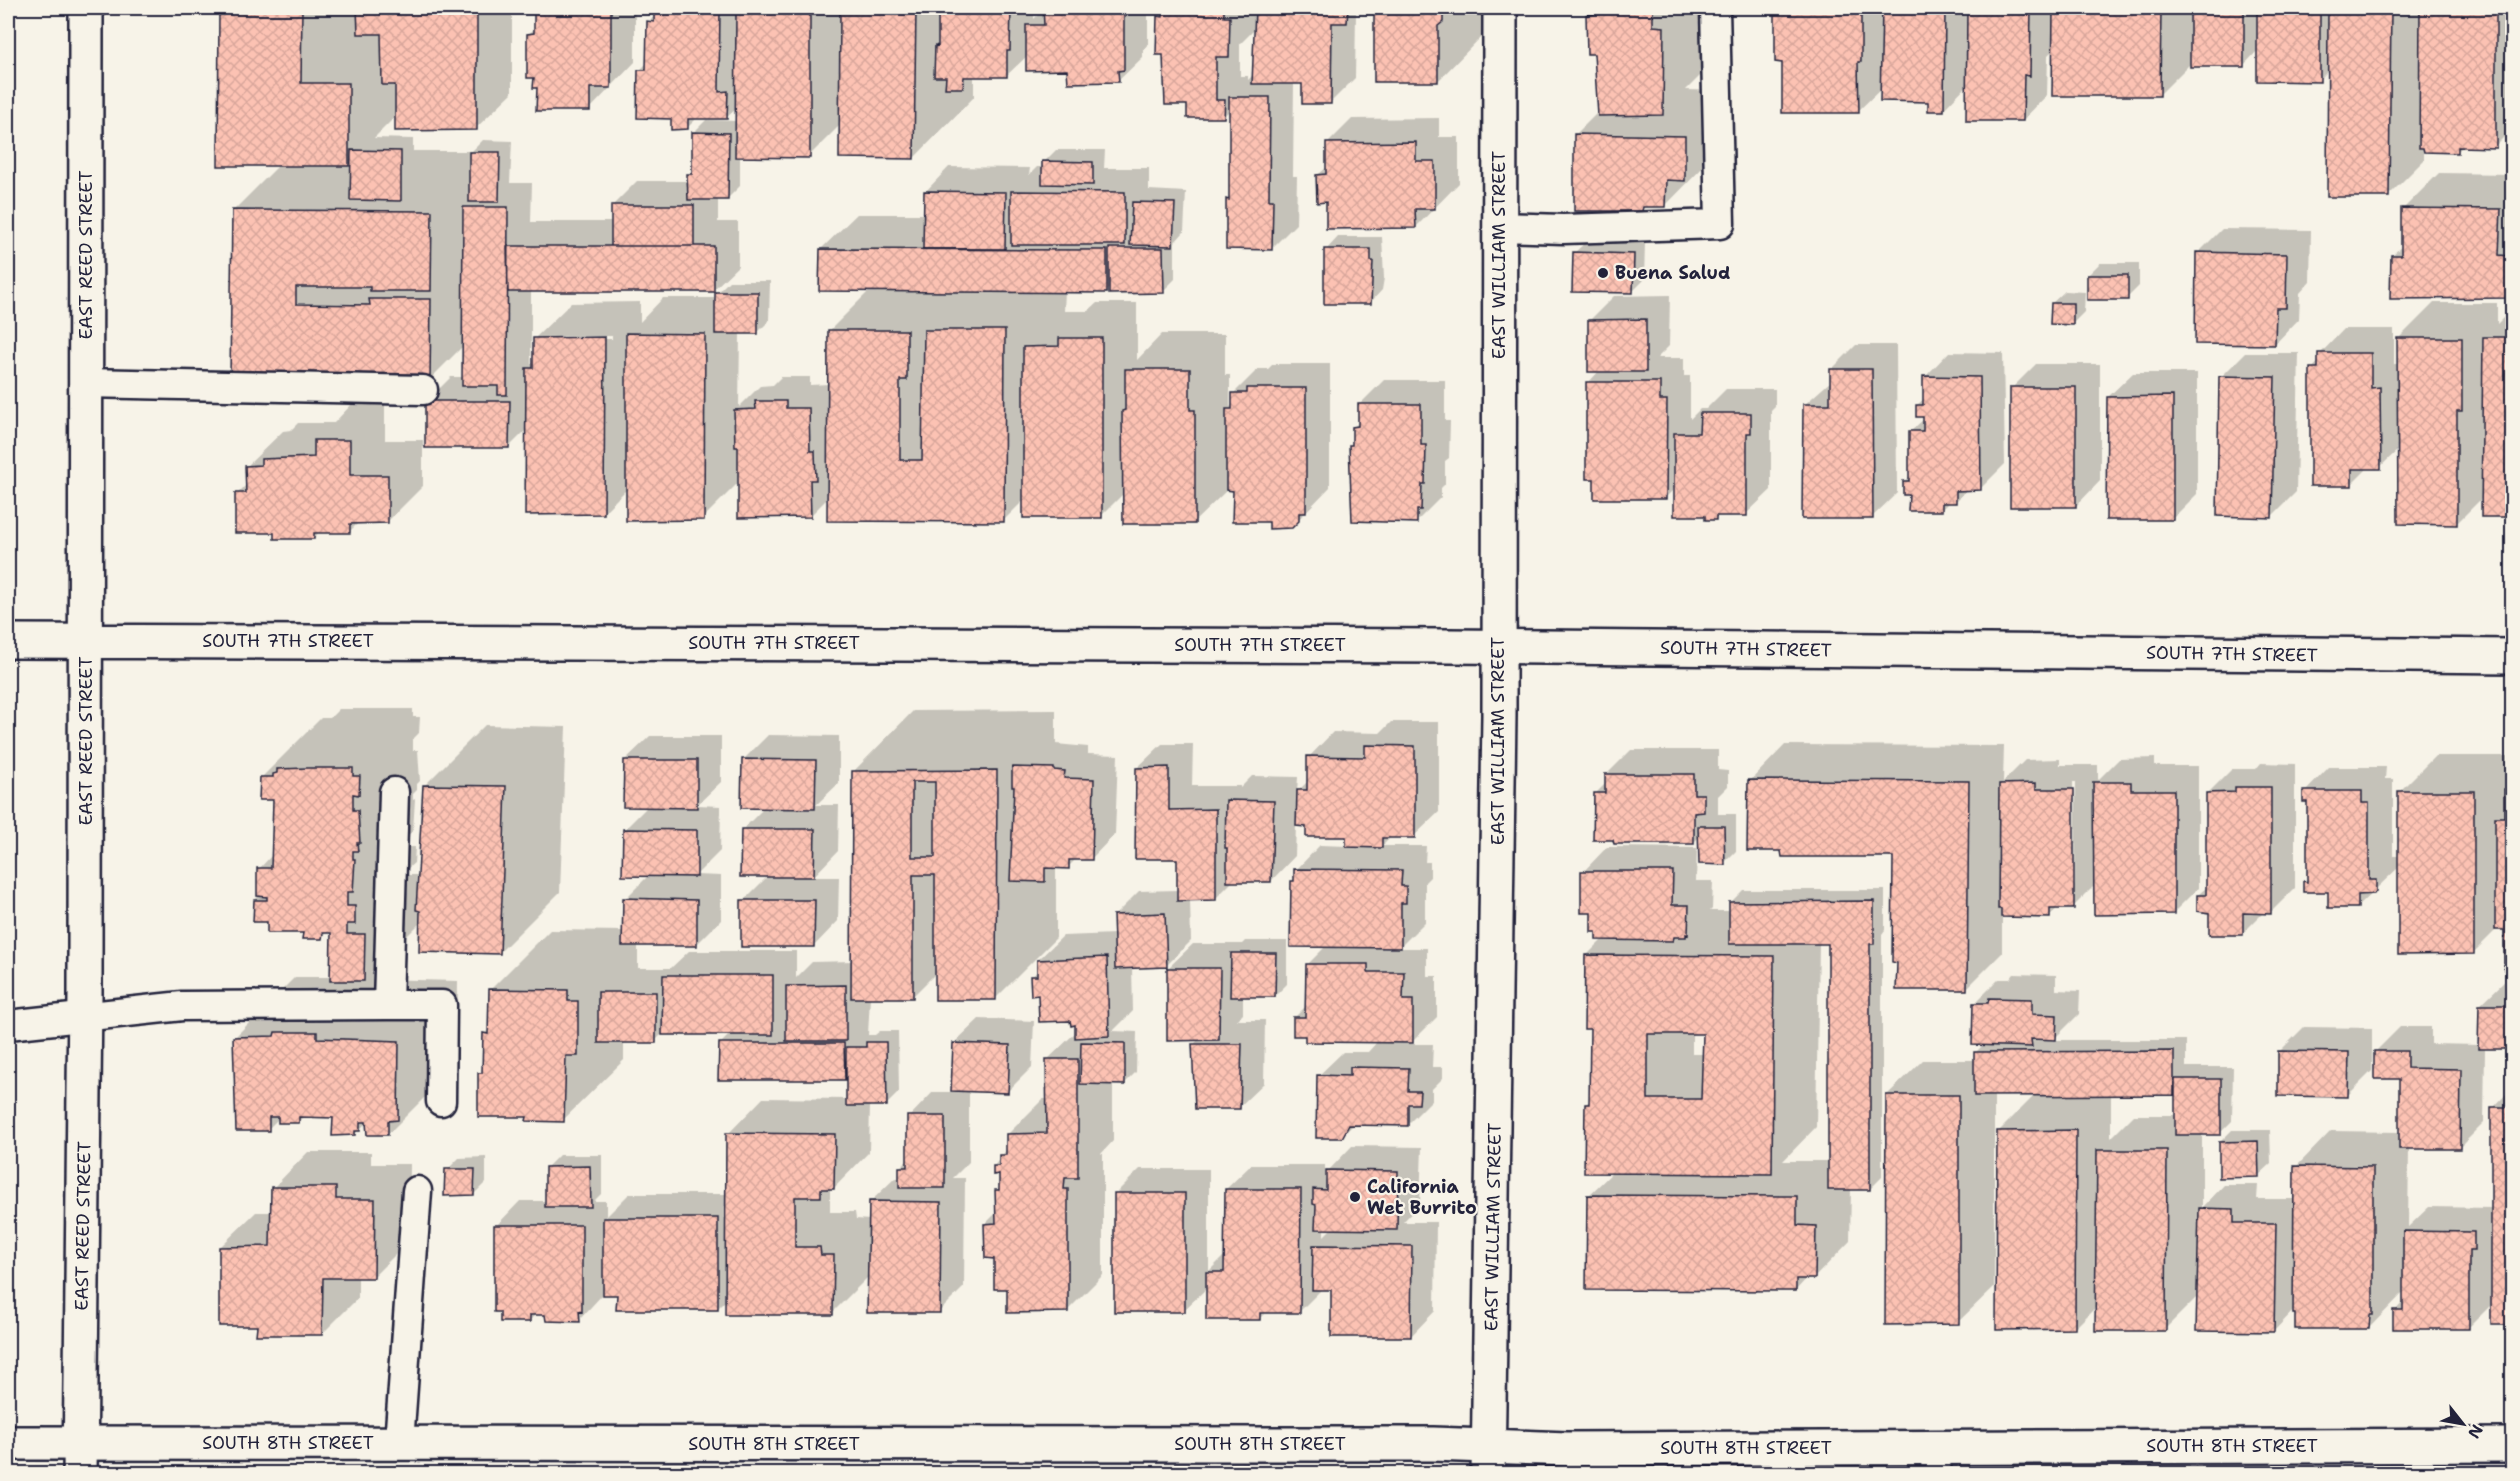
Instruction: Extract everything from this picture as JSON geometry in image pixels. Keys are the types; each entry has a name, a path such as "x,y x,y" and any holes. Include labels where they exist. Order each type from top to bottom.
{"street":[{"name":"EAST REED STREET","path":"80,1458 85,1018 86,8"},
{"name":"EAST WILLIAM STREET","path":"1488,1461 1499,647 1500,8"},
{"name":"SOUTH 7TH STREET","path":"8,641 1499,647 2512,656"},
{"name":"SOUTH 8TH STREET","path":"8,1443 80,1458 399,1443 1433,1444 1488,1461 1937,1460 2512,1445"}],"lane":[{"path":"1498,227 1563,229 1720,224 1715,8"},
{"path":"85,382 423,390"},
{"path":"388,1005 394,792"},
{"path":"8,1025 182,1006 442,1005 441,1101"},
{"path":"399,1443 417,1191"}],"building":[{"path":"219,8 302,8 301,83 349,83 349,166 218,166"},
{"path":"357,8 477,8 477,130 395,131 395,85 382,85 381,34 358,34"},
{"path":"534,8 611,8 611,88 590,88 590,111 536,111 537,88 533,88 534,78 527,78 527,34 534,33"},
{"path":"654,8 720,8 719,92 728,91 727,119 688,119 688,129 671,130 671,119 637,118 638,70 646,70 647,21 654,22"},
{"path":"736,8 810,8 810,158 735,157"},
{"path":"840,8 916,8 914,159 839,158"},
{"path":"938,8 1011,8 1007,77 964,77 963,88 945,88 946,77 934,77 935,45 938,46"},
{"path":"1043,8 1124,8 1124,70 1118,71 1119,82 1068,83 1067,70 1026,71 1026,25 1044,25"},
{"path":"1164,8 1224,8 1224,17 1230,17 1229,57 1216,57 1216,100 1225,100 1224,118 1187,118 1187,105 1165,105 1163,55 1156,55 1157,16 1163,17"},
{"path":"1255,8 1348,8 1347,23 1332,23 1331,104 1302,104 1302,84 1252,84"},
{"path":"1368,8 1443,9 1443,22 1438,26 1438,82 1374,82 1374,13"},
{"path":"1594,8 1653,8 1653,26 1664,27 1663,115 1598,116 1594,54 1587,54 1586,15 1594,14"},
{"path":"1775,8 1861,8 1861,62 1858,62 1859,113 1782,113 1782,63 1775,62"},
{"path":"1882,8 1945,8 1944,111 1928,111 1928,102 1880,101"},
{"path":"1967,8 2031,8 2030,76 2024,75 2023,121 1966,121"},
{"path":"2053,8 2161,8 2160,96 2052,96"},
{"path":"2190,8 2244,8 2244,67 2190,67"},
{"path":"2257,8 2320,8 2320,82 2257,81"},
{"path":"2328,8 2391,8 2389,197 2327,197"},
{"path":"2420,8 2496,8 2496,148 2458,147 2458,153 2424,152 2423,148 2419,148"},
{"path":"1229,97 1270,97 1269,200 1273,200 1272,250 1226,249 1226,199 1229,200"},
{"path":"692,132 729,133 728,200 688,200 687,174 692,174"},
{"path":"1574,134 1685,136 1685,181 1666,180 1665,207 1643,207 1642,211 1574,211"},
{"path":"1416,142 1416,161 1435,161 1435,209 1415,209 1416,228 1326,229 1326,202 1317,203 1316,175 1326,174 1326,143"},
{"path":"351,150 401,151 401,201 350,200"},
{"path":"469,152 500,152 499,202 469,202"},
{"path":"1042,161 1093,162 1093,185 1042,184"},
{"path":"924,191 1006,192 1005,249 923,249"},
{"path":"1011,191 1125,192 1125,245 1011,245"},
{"path":"1132,202 1175,203 1173,246 1130,245"},
{"path":"611,205 694,205 694,246 611,246"},
{"path":"463,207 508,207 507,395 498,395 498,386 462,386"},
{"path":"2401,208 2501,209 2499,255 2512,256 2512,298 2390,299 2391,255 2401,255"},
{"path":"232,210 432,211 431,291 370,291 370,287 296,287 296,304 370,305 369,299 431,299 430,382 230,381"},
{"path":"507,246 714,246 714,292 508,292"},
{"path":"1109,248 1163,248 1164,293 1109,294"},
{"path":"820,249 1107,250 1107,293 819,291"},
{"path":"1324,249 1371,249 1371,261 1373,261 1371,304 1324,304"},
{"name":"Buena Salud","path":"1573,252 1634,254 1633,293 1572,292"},
{"path":"2196,252 2287,254 2286,308 2276,308 2275,345 2195,344"},
{"path":"2087,275 2128,275 2128,300 2087,300"},
{"path":"715,292 758,292 758,334 715,334"},
{"path":"2051,303 2073,303 2073,325 2050,324"},
{"path":"1646,319 1646,372 1588,372 1588,320"},
{"path":"828,330 907,330 907,380 900,380 900,460 922,460 924,330 1005,330 1004,522 827,521"},
{"path":"626,333 705,334 704,520 626,521"},
{"path":"605,337 604,514 525,515 526,368 533,368 533,338"},
{"path":"2483,337 2512,337 2512,517 2481,517"},
{"path":"1059,338 1102,338 1102,518 1023,518 1023,347 1059,346"},
{"path":"2397,338 2462,338 2462,411 2457,411 2457,525 2398,524"},
{"path":"2318,353 2371,353 2371,388 2380,387 2381,469 2352,469 2352,486 2310,486 2310,368 2318,368"},
{"path":"1125,369 1190,369 1190,410 1195,410 1195,524 1123,524 1122,411 1125,410"},
{"path":"1830,369 1872,369 1873,519 1802,519 1803,404 1830,404"},
{"path":"1923,376 1980,377 1981,490 1956,491 1956,503 1942,503 1942,511 1908,511 1909,495 1903,495 1903,481 1909,481 1909,431 1923,431 1923,417 1916,417 1916,405 1923,405"},
{"path":"2219,376 2275,377 2272,518 2217,516"},
{"path":"1586,382 1660,382 1660,400 1667,400 1666,499 1594,499 1594,479 1586,479"},
{"path":"2010,387 2076,387 2076,507 2010,507"},
{"path":"1247,388 1306,388 1306,513 1299,513 1299,521 1292,528 1269,529 1269,522 1232,522 1233,491 1226,490 1226,409 1232,409 1232,393 1247,393"},
{"path":"2173,396 2173,520 2106,520 2107,397"},
{"path":"425,401 510,401 509,448 425,448"},
{"path":"755,401 786,401 786,408 809,408 810,451 815,451 816,480 810,480 811,517 738,518 738,447 735,447 734,410 756,409"},
{"path":"1358,404 1421,404 1421,445 1426,445 1425,484 1422,484 1421,510 1417,510 1417,523 1352,521 1349,445 1352,445 1352,427 1358,426"},
{"path":"1700,413 1751,413 1751,433 1747,433 1747,516 1716,516 1716,520 1705,520 1705,516 1674,516 1674,433 1699,433"},
{"path":"314,440 350,440 350,475 388,475 388,523 350,524 350,533 314,533 314,539 274,539 274,533 235,533 235,493 246,493 245,466 261,465 261,459 314,457"},
{"path":"1365,745 1415,746 1415,838 1382,838 1382,848 1346,847 1346,837 1306,837 1306,827 1296,826 1297,790 1307,790 1307,756 1365,757"},
{"path":"742,759 816,760 815,809 741,808"},
{"path":"624,760 697,760 697,808 623,807"},
{"path":"1012,767 1054,768 1054,770 1065,771 1064,778 1094,779 1092,860 1069,860 1069,869 1045,868 1045,882 1010,881 1014,787 1012,787"},
{"path":"1169,767 1169,810 1216,809 1216,900 1177,901 1177,859 1135,859 1136,768"},
{"path":"353,768 353,776 360,776 359,795 353,794 353,810 358,810 360,843 357,843 358,851 353,851 353,859 355,859 353,892 347,892 347,906 355,906 355,924 347,924 347,934 365,934 364,981 330,981 331,933 323,933 322,939 302,939 303,933 267,933 267,922 253,922 254,900 267,900 267,897 257,896 257,868 271,868 273,800 259,800 260,777 273,777 277,769"},
{"path":"997,770 996,1000 935,1000 935,875 913,875 913,998 851,998 852,771","holes":["912,782 935,782 935,857 912,857"]},
{"path":"1605,774 1694,774 1694,794 1704,794 1704,812 1694,813 1694,844 1614,844 1613,840 1593,840 1594,793 1605,793"},
{"path":"1748,780 1969,781 1967,990 1896,990 1897,963 1892,962 1893,857 1782,857 1781,851 1747,851"},
{"path":"2093,782 2131,782 2131,790 2174,790 2174,914 2094,915"},
{"path":"2036,783 2036,789 2074,789 2074,909 2050,909 2050,918 2001,917 2001,909 1998,909 1999,784"},
{"path":"423,785 506,786 500,954 419,952 420,911 416,910"},
{"path":"2235,787 2271,787 2271,914 2243,913 2243,935 2209,935 2209,913 2197,911 2197,895 2206,895 2206,793 2235,792"},
{"path":"2504,789 2512,789 2512,970 2504,970 2504,930 2495,930 2495,817 2504,817"},
{"path":"2303,791 2362,791 2362,803 2369,803 2369,880 2376,880 2376,891 2374,894 2358,895 2358,908 2328,908 2328,892 2303,892 2303,881 2307,882 2307,802 2303,802"},
{"path":"2398,791 2474,791 2474,954 2398,955"},
{"path":"1226,800 1274,801 1271,882 1227,882"},
{"path":"1698,826 1724,826 1725,865 1699,864"},
{"path":"623,829 697,830 697,877 622,876"},
{"path":"741,829 815,829 814,877 740,877"},
{"path":"1294,869 1402,870 1401,886 1406,886 1406,903 1401,903 1401,948 1290,947 1291,881 1294,881"},
{"path":"1581,871 1673,871 1672,905 1689,905 1688,935 1674,937 1673,941 1596,940 1596,932 1591,932 1591,913 1581,913"},
{"path":"623,898 697,900 697,946 622,946"},
{"path":"741,900 815,900 814,947 741,947"},
{"path":"1874,901 1874,944 1870,944 1870,1190 1828,1190 1828,944 1729,944 1729,902"},
{"path":"1165,913 1167,967 1115,969 1113,915"},
{"path":"1231,953 1276,953 1275,997 1230,997"},
{"path":"1585,955 1774,956 1772,1174 1584,1173 1585,1104 1589,1104 1590,1029 1584,1029","holes":["1648,1034 1703,1034 1701,1099 1648,1099"]},
{"path":"1107,957 1109,1036 1075,1038 1075,1025 1071,1026 1070,1021 1039,1022 1038,995 1031,996 1030,976 1037,976 1037,960"},
{"path":"1306,964 1368,964 1368,972 1404,972 1403,1000 1413,1000 1413,1043 1305,1042 1305,1036 1293,1036 1293,1017 1305,1017"},
{"path":"1167,968 1220,968 1219,1040 1167,1041"},
{"path":"663,975 773,975 773,1035 662,1035"},
{"path":"846,985 846,1041 786,1041 786,986"},
{"path":"489,989 568,990 568,1001 578,1001 578,1056 566,1056 564,1122 526,1121 527,1117 478,1117 478,1073 482,1073 483,1033 488,1034"},
{"path":"598,992 656,992 656,1043 598,1043"},
{"path":"1989,998 2032,999 2032,1014 2057,1015 2056,1040 2031,1039 2032,1047 1972,1045 1973,1003 1988,1003"},
{"path":"2479,1005 2512,1005 2512,1049 2478,1049"},
{"path":"275,1032 317,1032 317,1038 399,1041 398,1120 388,1121 388,1135 367,1135 366,1122 360,1122 360,1131 355,1131 355,1135 332,1136 333,1118 299,1117 299,1123 278,1123 278,1117 269,1117 269,1131 236,1131 233,1037 274,1036"},
{"path":"866,1042 886,1042 887,1106 846,1106 846,1047 866,1047"},
{"path":"1081,1042 1125,1043 1125,1085 1080,1084"},
{"path":"719,1043 844,1043 845,1080 718,1080"},
{"path":"953,1043 1010,1045 1008,1093 951,1091"},
{"path":"1192,1044 1242,1044 1240,1109 1195,1109"},
{"path":"2174,1051 2174,1095 1974,1096 1974,1052"},
{"path":"2278,1051 2349,1052 2348,1097 2278,1096"},
{"path":"2374,1051 2407,1051 2407,1068 2461,1069 2460,1149 2399,1149 2399,1079 2374,1079"},
{"path":"1046,1059 1078,1059 1078,1178 1065,1178 1064,1189 1068,1189 1068,1312 1007,1313 1007,1289 994,1289 994,1259 985,1258 984,1224 996,1223 995,1190 999,1190 999,1174 993,1175 993,1166 999,1166 999,1155 1006,1155 1006,1134 1047,1133"},
{"path":"1350,1067 1409,1068 1408,1091 1420,1091 1419,1104 1408,1104 1408,1126 1349,1125 1342,1138 1316,1138 1317,1075 1350,1076"},
{"path":"2175,1079 2221,1079 2221,1135 2175,1135"},
{"path":"1886,1095 1959,1095 1959,1324 1885,1325"},
{"path":"2491,1107 2512,1107 2512,1325 2491,1325"},
{"path":"907,1116 945,1116 945,1188 899,1188 899,1167 907,1167"},
{"path":"2076,1130 2075,1329 1996,1330 1997,1131"},
{"path":"726,1133 835,1134 834,1189 821,1189 821,1197 795,1197 795,1247 820,1247 821,1255 834,1255 833,1315 725,1315"},
{"path":"2258,1141 2259,1177 2219,1178 2219,1142"},
{"path":"2097,1150 2167,1150 2166,1331 2095,1331"},
{"path":"590,1166 591,1207 545,1207 545,1167"},
{"path":"2294,1166 2373,1167 2373,1315 2370,1315 2369,1329 2295,1329 2295,1314 2293,1314"},
{"path":"445,1169 475,1169 474,1195 444,1196"},
{"name":"California Wet Burrito","path":"1326,1170 1398,1171 1397,1230 1315,1229 1316,1205 1313,1204 1313,1189 1326,1190"},
{"path":"271,1187 336,1187 336,1199 375,1199 374,1278 323,1278 322,1335 256,1335 257,1326 219,1326 219,1247 270,1246"},
{"path":"1225,1189 1301,1189 1300,1313 1260,1313 1260,1320 1206,1320 1206,1272 1224,1272"},
{"path":"1114,1193 1185,1193 1185,1312 1114,1312"},
{"path":"1587,1195 1797,1196 1797,1225 1816,1226 1815,1279 1796,1279 1796,1291 1586,1290"},
{"path":"869,1201 941,1202 940,1313 867,1313"},
{"path":"2199,1208 2234,1209 2234,1223 2276,1223 2274,1332 2196,1331"},
{"path":"603,1218 718,1218 718,1310 616,1310 617,1295 603,1295"},
{"path":"494,1225 582,1225 580,1322 546,1321 545,1315 530,1315 530,1322 500,1322 500,1312 494,1312"},
{"path":"2403,1231 2474,1232 2474,1250 2469,1250 2469,1329 2393,1329 2393,1310 2403,1310"},
{"path":"1313,1245 1412,1246 1411,1337 1331,1337 1331,1290 1312,1290"}],"place":[{"name":"Buena Salud","path":"1603,273"},
{"name":"California Wet Burrito","path":"1355,1197"}]}
